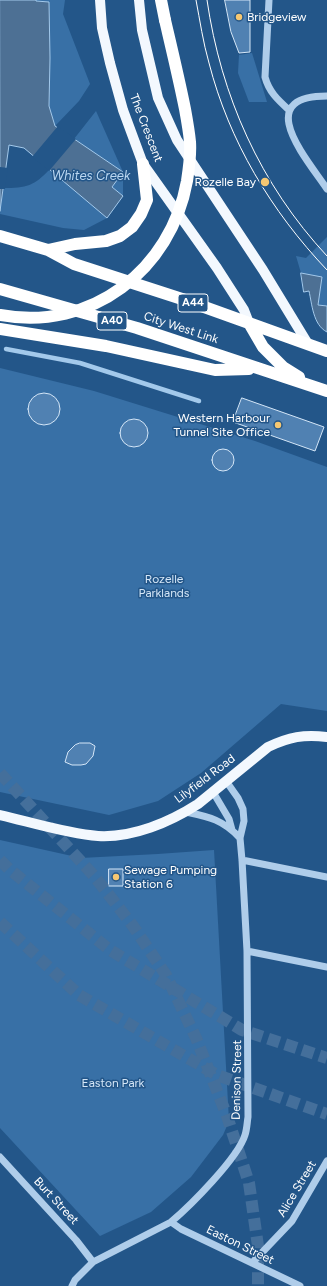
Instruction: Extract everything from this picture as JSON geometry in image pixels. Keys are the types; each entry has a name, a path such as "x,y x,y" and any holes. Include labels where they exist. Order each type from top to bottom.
{"highway":[{"path":"0,315 26,318 54,316 86,308 126,285 140,273 161,246 171,230 184,196 189,165 190,142 182,93 161,0"},
{"path":"48,250 75,244 106,241 120,236 132,227 141,214 147,200 143,164"},
{"name":"A44","path":"0,236 48,250 74,264 182,299 327,351"},
{"name":"City West Link","path":"0,290 138,328 322,389"},
{"path":"249,323 263,347 283,367 322,389"},
{"path":"0,329 106,346 215,370 260,369"}],"main road":[{"name":"The Crescent","path":"100,0 102,28 110,63 123,110 143,164 217,268 244,310 249,323"},
{"name":"The Crescent","path":"139,0 142,30 158,98 177,140 263,270 282,304 308,344"},
{"name":"Lilyfield Road","path":"0,814 68,831 98,836 122,834 146,829 186,812 268,747 294,737 327,737"}],"street":[{"path":"269,0 265,76 267,85 272,94 289,110"},
{"path":"327,96 302,99 295,104 289,110 288,125 290,132 327,189"},
{"name":"Denison Street","path":"72,1286 75,1280 93,1262 171,1222 191,1204 211,1182 237,1151 245,1136 248,1117 247,951 240,838 244,821 243,810 238,798 226,781"},
{"path":"213,792 229,819 232,830"},
{"path":"186,812 207,817 222,823 240,838"},
{"path":"242,860 327,877"},
{"path":"247,951 327,967"},
{"name":"Burt Street","path":"0,1157 76,1240 93,1262"},
{"name":"Alice Street","path":"252,1263 292,1222 327,1161"},
{"name":"Easton Street","path":"171,1222 181,1229 300,1286"}],"green space":[{"path":"36,0 65,0 63,14 90,84 79,101 55,126 49,106 49,2"},
{"path":"252,53 267,102 249,102 238,73 239,55"},
{"path":"96,111 123,172 74,139"},
{"path":"50,169 107,218 84,230 63,228 0,214 3,188 30,185"},
{"path":"123,172 123,196 112,187"},
{"path":"327,237 327,306 318,305 321,277 301,273 296,256 306,258"},
{"name":"Rozelle Parklands","path":"0,368 94,391 255,441 327,467 327,711 281,704 201,773 158,801 109,815 0,792"},
{"name":"Easton Park","path":"0,840 81,858 214,850 229,1121 223,1135 191,1177 151,1212 100,1236 0,1128"}],"water":[{"name":"Whites Creek","path":"0,0 36,0 49,2 49,106 55,126 123,172 112,187 123,196 107,218 24,148 9,145 0,211"},
{"path":"301,273 322,277 318,305 327,306 327,332 322,329 316,319 312,308 309,291 304,292"}],"pier":[{"path":"58,126 76,139 49,171 32,157"},
{"path":"0,167 8,168 5,189 0,189"}],"building":[{"name":"Bridgeview","path":"225,0 250,0 250,52 239,53 231,32"},
{"path":"41,393 47,393 57,400 60,409 59,415 53,422 47,425 41,425 31,418 28,412 28,406 35,396"},
{"name":"Western Harbour Tunnel Site Office","path":"242,398 324,427 315,451 233,422"},
{"path":"134,419 144,423 148,433 144,443 134,447 124,443 120,433 124,423"},
{"path":"219,449 227,449 234,456 234,464 227,471 219,471 212,464 212,456"},
{"path":"80,743 90,743 95,746 93,756 86,764 72,765 65,762 68,752 75,745"},
{"name":"Sewage Pumping Station 6","path":"109,869 123,869 123,886 109,886"}],"waterway":[{"path":"6,349 80,363 199,401"}],"tunnel":[{"path":"0,773 95,877 133,926 166,975 196,1038 227,1116 249,1183 258,1246 258,1286"},
{"path":"0,860 9,869 110,950 242,1030 327,1058"},
{"path":"0,922 79,995 217,1075 327,1114"}],"tram line":[{"path":"196,0 209,63 228,120 240,147 254,174 270,199 288,224 327,270"},
{"path":"207,0 213,36 222,70 233,104 247,137 263,169 282,199 303,228 327,256"}],"place":[{"name":"Bridgeview","path":"239,17"},
{"name":"Rozelle Bay","path":"265,182"},
{"name":"Western Harbour Tunnel Site Office","path":"278,425"},
{"name":"Sewage Pumping Station 6","path":"116,877"}]}
